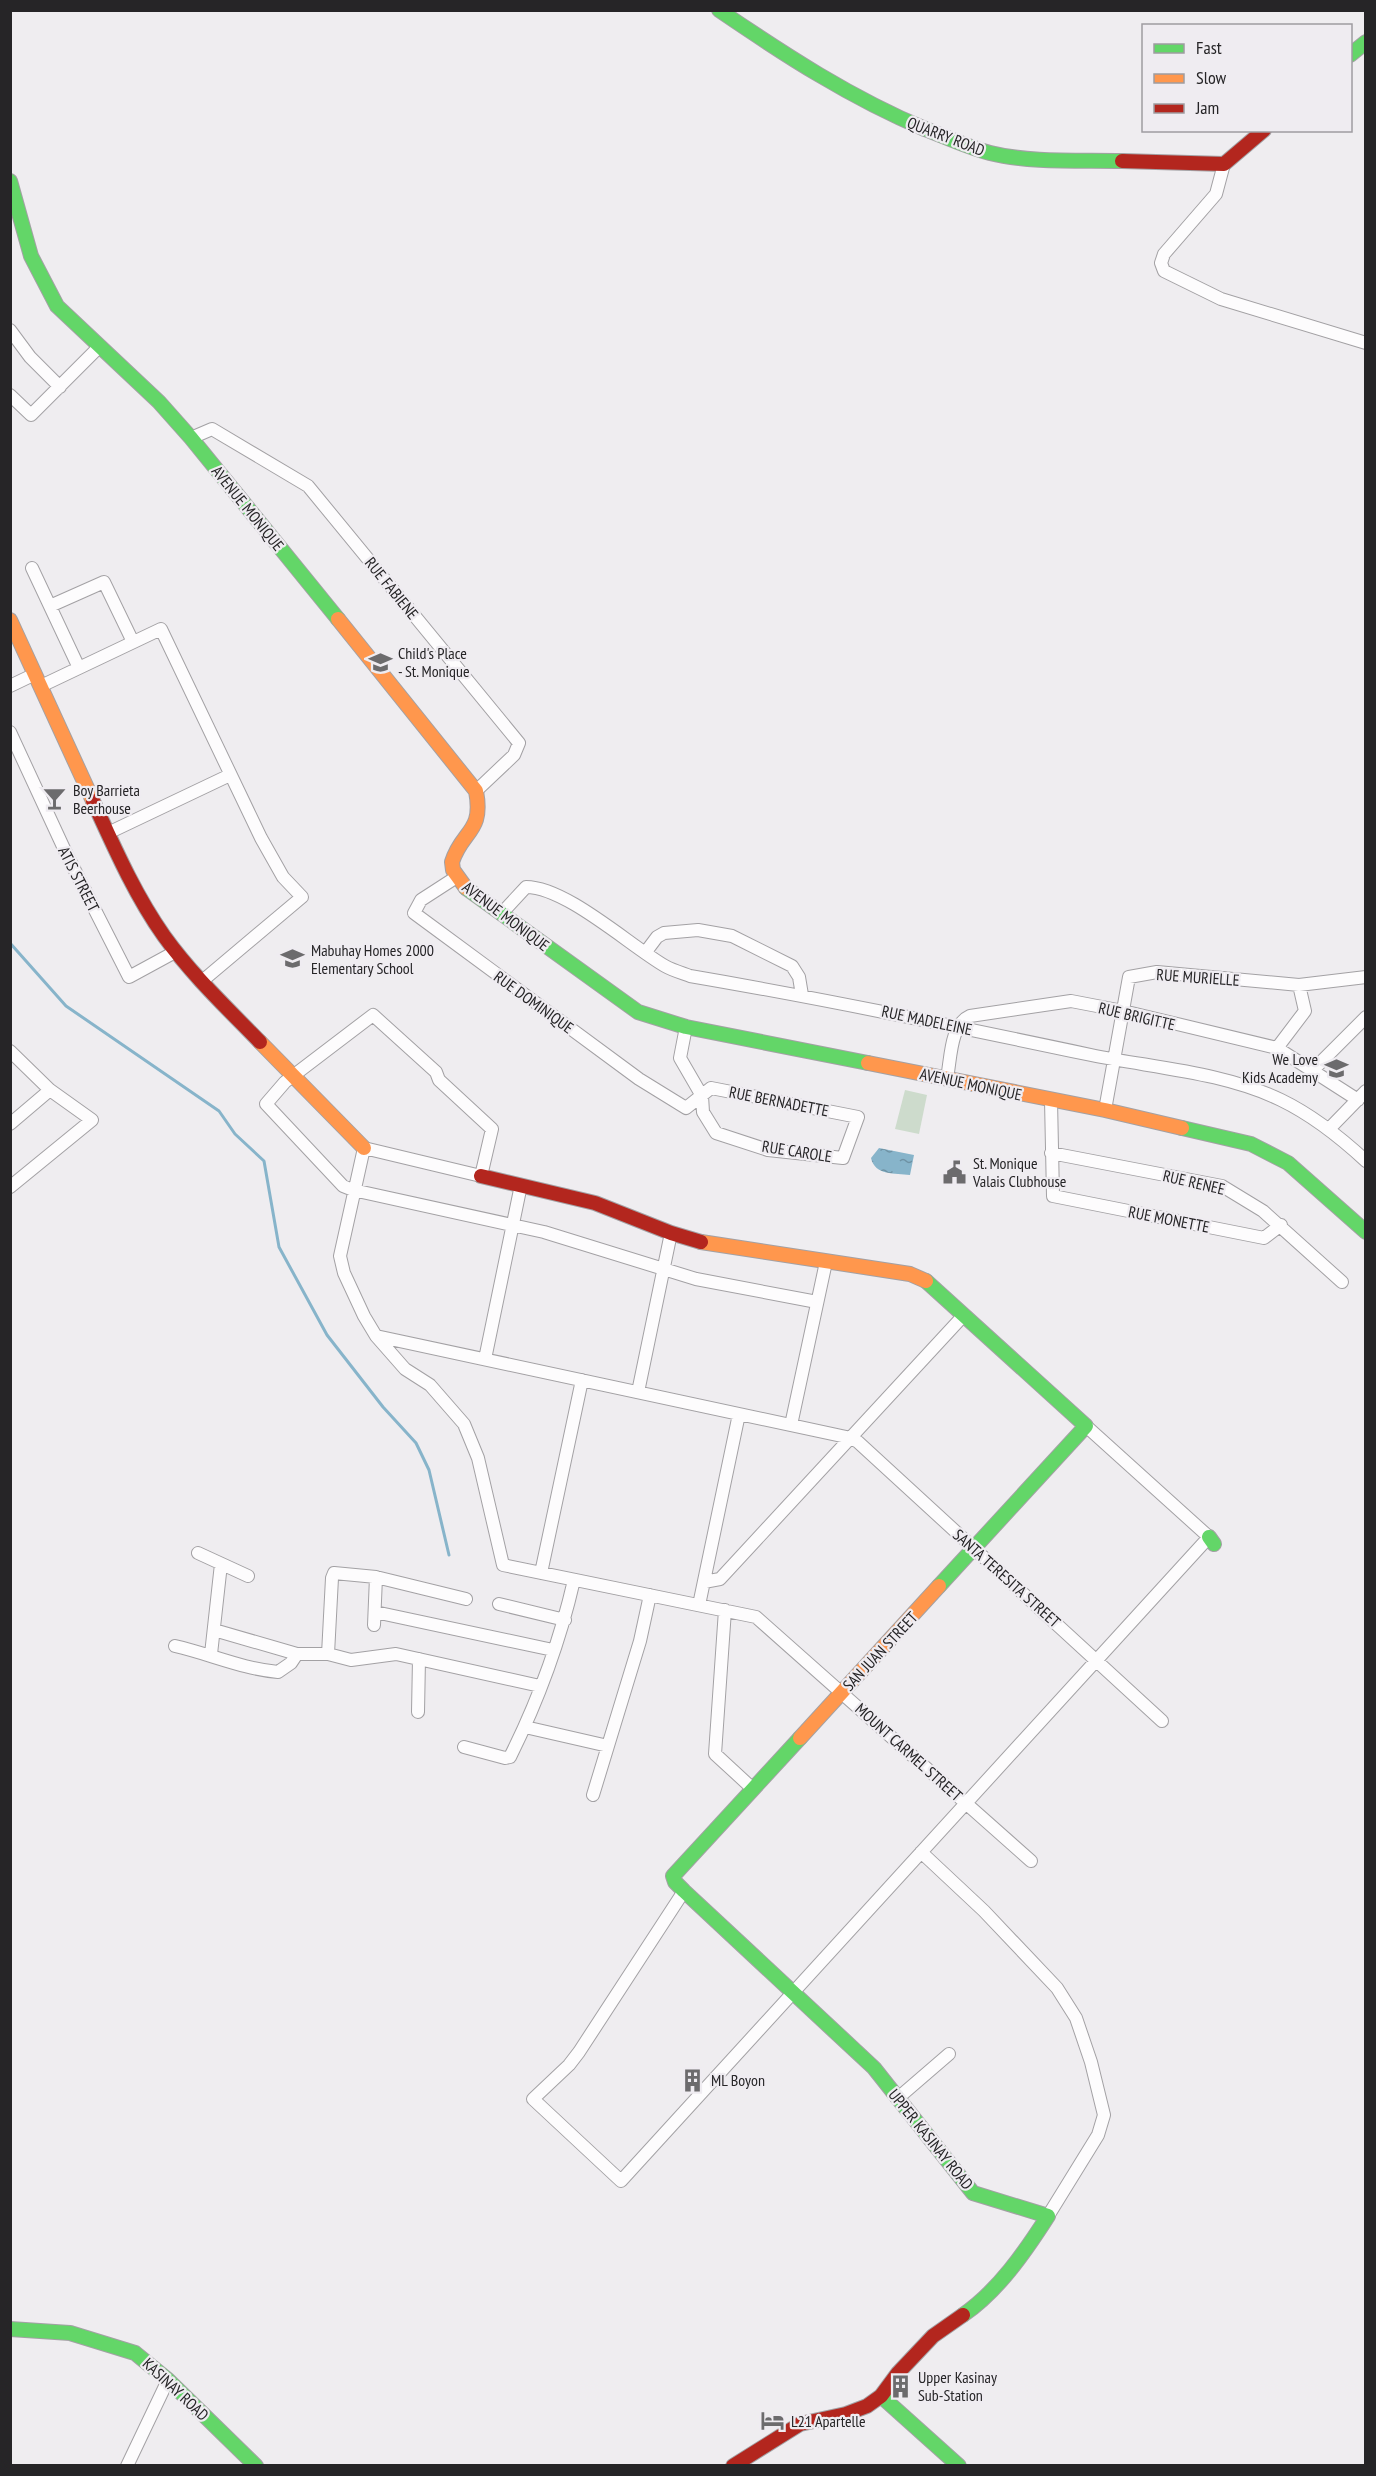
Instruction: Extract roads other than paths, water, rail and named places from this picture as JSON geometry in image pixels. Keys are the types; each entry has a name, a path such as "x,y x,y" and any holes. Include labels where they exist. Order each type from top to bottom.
{"street":[{"name":"QUARRY ROAD","path":"719,10 838,87 880,110 957,142 991,153 1047,159 1224,164"},
{"path":"1352,53 1365,42"},
{"path":"1262,132 1224,164 1216,194 1164,254 1161,263 1164,271 1221,299 1365,343"},
{"name":"AVENUE MONIQUE","path":"10,181 31,256 57,306 159,402 191,438 476,791 479,809 476,823 457,850 453,860 455,878 468,891 639,1012 686,1027 1105,1110 1251,1144 1288,1163 1365,1232"},
{"path":"10,330 30,357 60,387"},
{"path":"10,395 32,416 99,347"},
{"name":"RUE FABIENE","path":"191,438 212,429 308,486 519,743 514,755 476,791"},
{"path":"32,568 79,668"},
{"path":"50,606 104,582 133,642"},
{"path":"10,620 137,892 175,952 201,982 364,1148 595,1203 671,1233 701,1242 910,1274 927,1281 1212,1541 1097,1660 621,2181 533,2099 569,2065 579,2052 684,1892"},
{"path":"10,686 79,668 161,629 230,775 280,872 302,897 201,982"},
{"name":"ATIS STREET","path":"10,732 66,853 129,977 175,952"},
{"path":"108,833 230,775"},
{"name":"RUE DOMINIQUE","path":"455,878 421,900 414,913 658,1091 686,1108 702,1096"},
{"name":"RUE MADELEINE","path":"501,914 526,887 536,887 582,908 667,967 690,976 802,995 1226,1080 1281,1100 1329,1129 1364,1157"},
{"path":"645,953 657,937 664,933 711,931 732,936 792,966 799,977 802,995"},
{"name":"RUE MURIELLE","path":"1105,1110 1129,977 1157,972 1299,985 1365,977"},
{"path":"1277,1048 1305,1011 1299,985"},
{"name":"RUE BRIGITTE","path":"957,1026 963,1019 970,1016 1071,1001 1123,1011 1277,1048 1313,1070 1362,1095"},
{"path":"481,1176 492,1129 439,1080 436,1072 374,1015 293,1076 267,1100 266,1104 343,1186 353,1190 572,1240 724,1286 817,1302"},
{"path":"1313,1070 1365,1017"},
{"path":"947,1078 957,1026"},
{"name":"RUE CAROLE","path":"686,1027 680,1058 702,1096 703,1112 716,1133 768,1150 843,1158 858,1117"},
{"path":"10,1051 50,1090 92,1120 11,1185"},
{"name":"RUE BERNADETTE","path":"702,1096 711,1088 858,1117"},
{"path":"10,1124 50,1090"},
{"path":"1329,1129 1362,1095"},
{"path":"1051,1101 1052,1153"},
{"path":"364,1148 340,1256 344,1274 376,1336 851,1438"},
{"name":"RUE MONETTE","path":"1052,1153 1053,1196 1264,1238 1281,1226"},
{"name":"RUE RENEE","path":"1052,1153 1221,1186 1249,1201 1281,1226 1342,1282"},
{"path":"485,1359 521,1185"},
{"path":"638,1392 671,1233"},
{"path":"791,1425 826,1262"},
{"path":"704,1582 720,1579 964,1315"},
{"name":"MOUNT CARMEL STREET","path":"376,1336 405,1369 430,1385 464,1424 478,1458 503,1565 756,1617 1031,1861"},
{"path":"541,1573 582,1380"},
{"path":"699,1605 740,1414"},
{"name":"SAN JUAN STREET","path":"673,1875 843,1693 1086,1426"},
{"name":"SANTA TERESITA STREET","path":"851,1438 866,1448 1162,1721"},
{"path":"198,1553 248,1576"},
{"path":"211,1654 221,1564"},
{"path":"328,1654 334,1573 376,1577 466,1599"},
{"path":"374,1625 376,1577"},
{"path":"464,1747 506,1758 510,1757 525,1727 565,1620 574,1580"},
{"path":"593,1795 640,1641 650,1595"},
{"path":"499,1604 565,1620"},
{"path":"725,1610 715,1754 753,1789"},
{"path":"375,1612 553,1650"},
{"path":"214,1630 297,1654 328,1654 351,1660 396,1654 540,1686"},
{"path":"175,1646 211,1654 246,1667 278,1672 291,1663 297,1654"},
{"path":"418,1712 419,1659"},
{"path":"525,1727 608,1746"},
{"path":"733,2466 800,2424 846,2414 867,2406 881,2396 898,2373 933,2336 979,2304 1029,2247 1098,2135 1104,2115 1091,2062 1076,2018 1057,1988 984,1911 921,1852"},
{"name":"UPPER KASINAY ROAD","path":"673,1875 675,1882 684,1892 874,2068 973,2193 1048,2216"},
{"path":"898,2098 949,2054"},
{"name":"KASINAY ROAD","path":"10,2329 70,2333 135,2353 168,2380 256,2466"},
{"path":"127,2466 168,2380"},
{"path":"881,2396 959,2466"}],"water":[{"path":"879,1148 914,1155 910,1175 881,1171 877,1168 871,1158"}],"waterway":[{"path":"10,943 66,1006 219,1111 235,1134 264,1161 279,1247 327,1335 383,1407 416,1443 429,1470 449,1555"}],"place":[{"name":"Child's Place - St. Monique","path":"380,662"},
{"name":"Boy Barrieta Beerhouse","path":"55,799"},
{"name":"Mabuhay Homes 2000 Elementary School","path":"293,959"},
{"name":"We Love Kids Academy","path":"1336,1068"},
{"name":"St. Monique Valais Clubhouse","path":"955,1172"},
{"name":"ML Boyon","path":"693,2080"},
{"name":"Upper Kasinay Sub-Station","path":"900,2386"},
{"name":"L21 Apartelle","path":"773,2421"}]}
